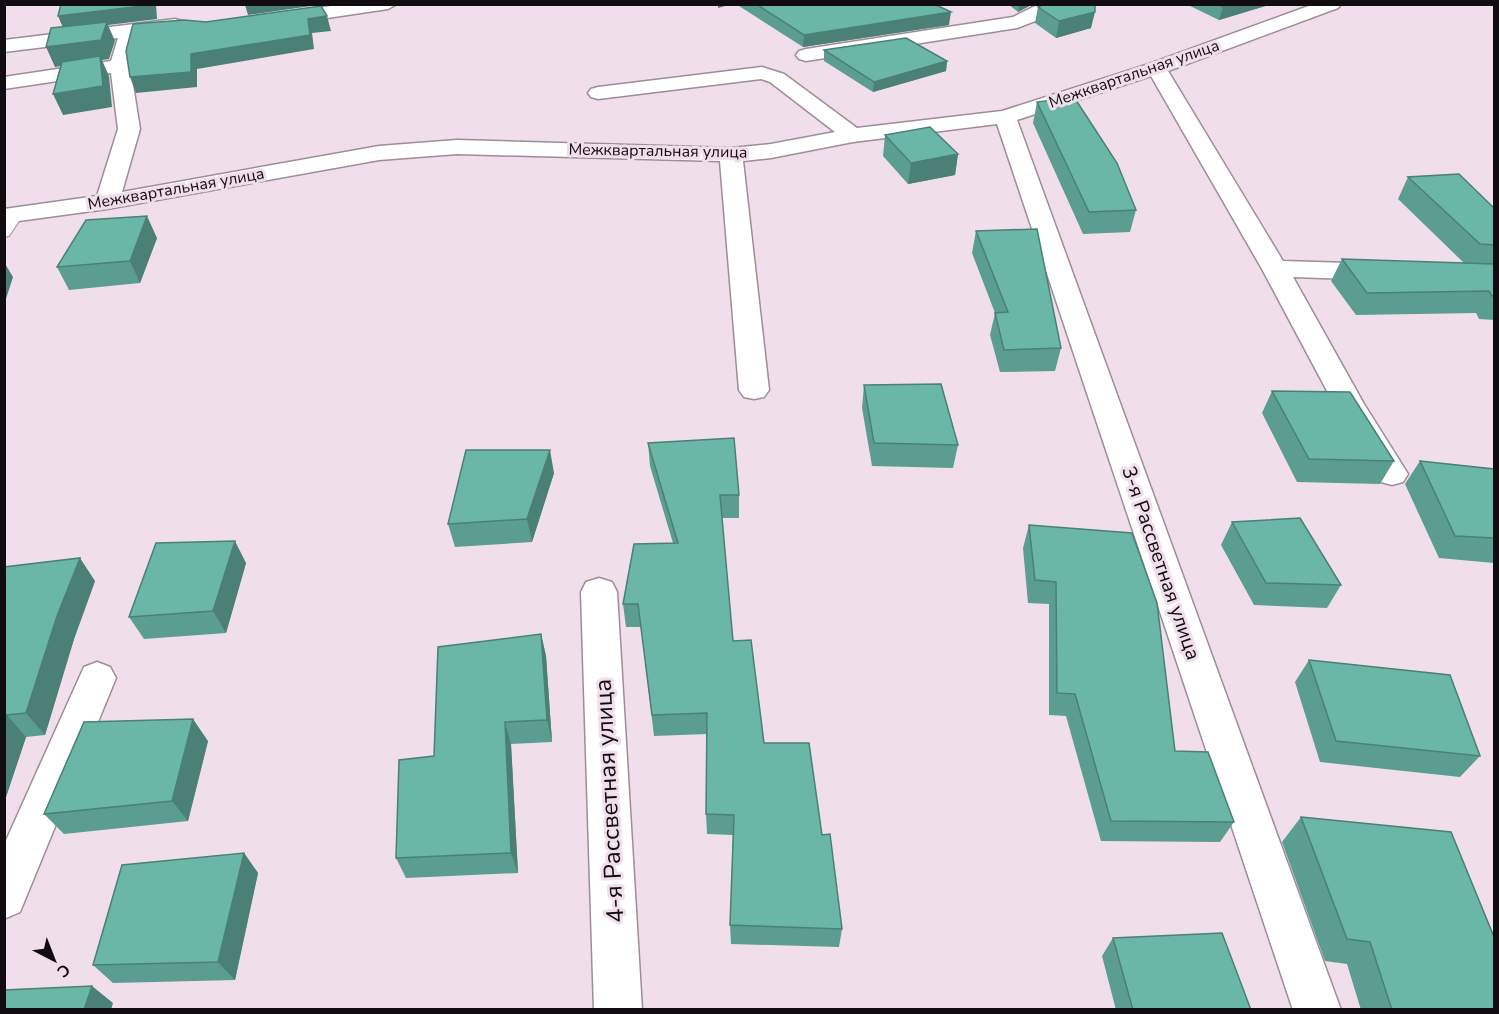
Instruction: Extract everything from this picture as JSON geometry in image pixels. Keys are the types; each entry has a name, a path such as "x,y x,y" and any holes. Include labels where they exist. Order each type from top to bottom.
{"street":[{"path":"4,46 184,25 179,4"},
{"path":"258,22 388,4"},
{"path":"806,55 1017,22 1037,14 1052,4"},
{"name":"Межквартальная улица","path":"8,221 379,153 446,148 731,155 771,151 853,135 1005,117 1156,68 1332,4"},
{"path":"107,202 129,129 120,66 129,30"},
{"path":"4,83 120,66"},
{"path":"1156,68 1275,269 1349,404 1392,474"},
{"path":"598,93 762,73 777,78 853,135"},
{"name":"3-я Рассветная улица","path":"1005,117 1317,1010"},
{"path":"731,155 754,390"},
{"path":"1275,269 1406,273"},
{"name":"4-я Рассветная улица","path":"599,592 618,1010"},
{"path":"4,897 97,678"}],"building":[{"path":"61,4 151,4 151,5 58,16"},
{"path":"756,4 934,4 951,12 804,35"},
{"path":"1045,4 1095,4 1095,12 1059,21 1038,7"},
{"path":"1216,4 1233,4 1223,7"},
{"path":"321,6 327,16 308,19 310,35 191,54 191,72 130,77 126,51 133,24 184,20 206,22"},
{"path":"107,22 101,40 46,47 51,28"},
{"path":"906,38 947,61 874,82 824,50"},
{"path":"100,56 103,86 53,94 62,62"},
{"path":"1074,97 1117,163 1136,210 1089,212 1037,102"},
{"path":"930,127 958,154 911,163 885,135"},
{"path":"1459,174 1494,208 1494,245 1480,244 1408,177"},
{"path":"147,216 130,261 57,267 86,220"},
{"path":"1037,229 1061,348 1004,350 995,313 1008,312 976,231"},
{"path":"1342,259 1494,264 1494,296 1489,291 1367,293"},
{"path":"941,384 958,445 874,443 864,385"},
{"path":"1272,391 1350,392 1394,461 1309,459"},
{"path":"734,438 739,495 720,495 733,641 751,640 764,743 809,743 822,835 830,834 842,929 730,925 734,815 706,814 707,713 652,715 638,604 623,604 634,544 678,543 648,443"},
{"path":"466,450 550,450 527,519 448,524"},
{"path":"1420,461 1494,469 1494,538 1455,536"},
{"path":"1300,518 1341,585 1266,583 1232,522"},
{"path":"1029,525 1132,533 1157,603 1175,751 1208,752 1234,822 1111,821 1075,694 1057,693 1056,582 1035,580"},
{"path":"235,541 213,611 129,617 156,543"},
{"path":"80,558 57,616 26,713 7,715 4,721 4,567"},
{"path":"541,634 547,720 505,722 511,853 396,858 399,760 434,756 438,647"},
{"path":"1309,660 1450,675 1480,756 1336,741"},
{"path":"193,719 172,801 44,814 84,722"},
{"path":"1301,817 1451,832 1494,937 1494,1010 1392,1010 1370,942 1347,939"},
{"path":"244,853 218,962 93,965 122,865"},
{"path":"1222,933 1251,1010 1133,1010 1113,938"},
{"path":"92,986 84,1010 4,1010 4,990"}]}
